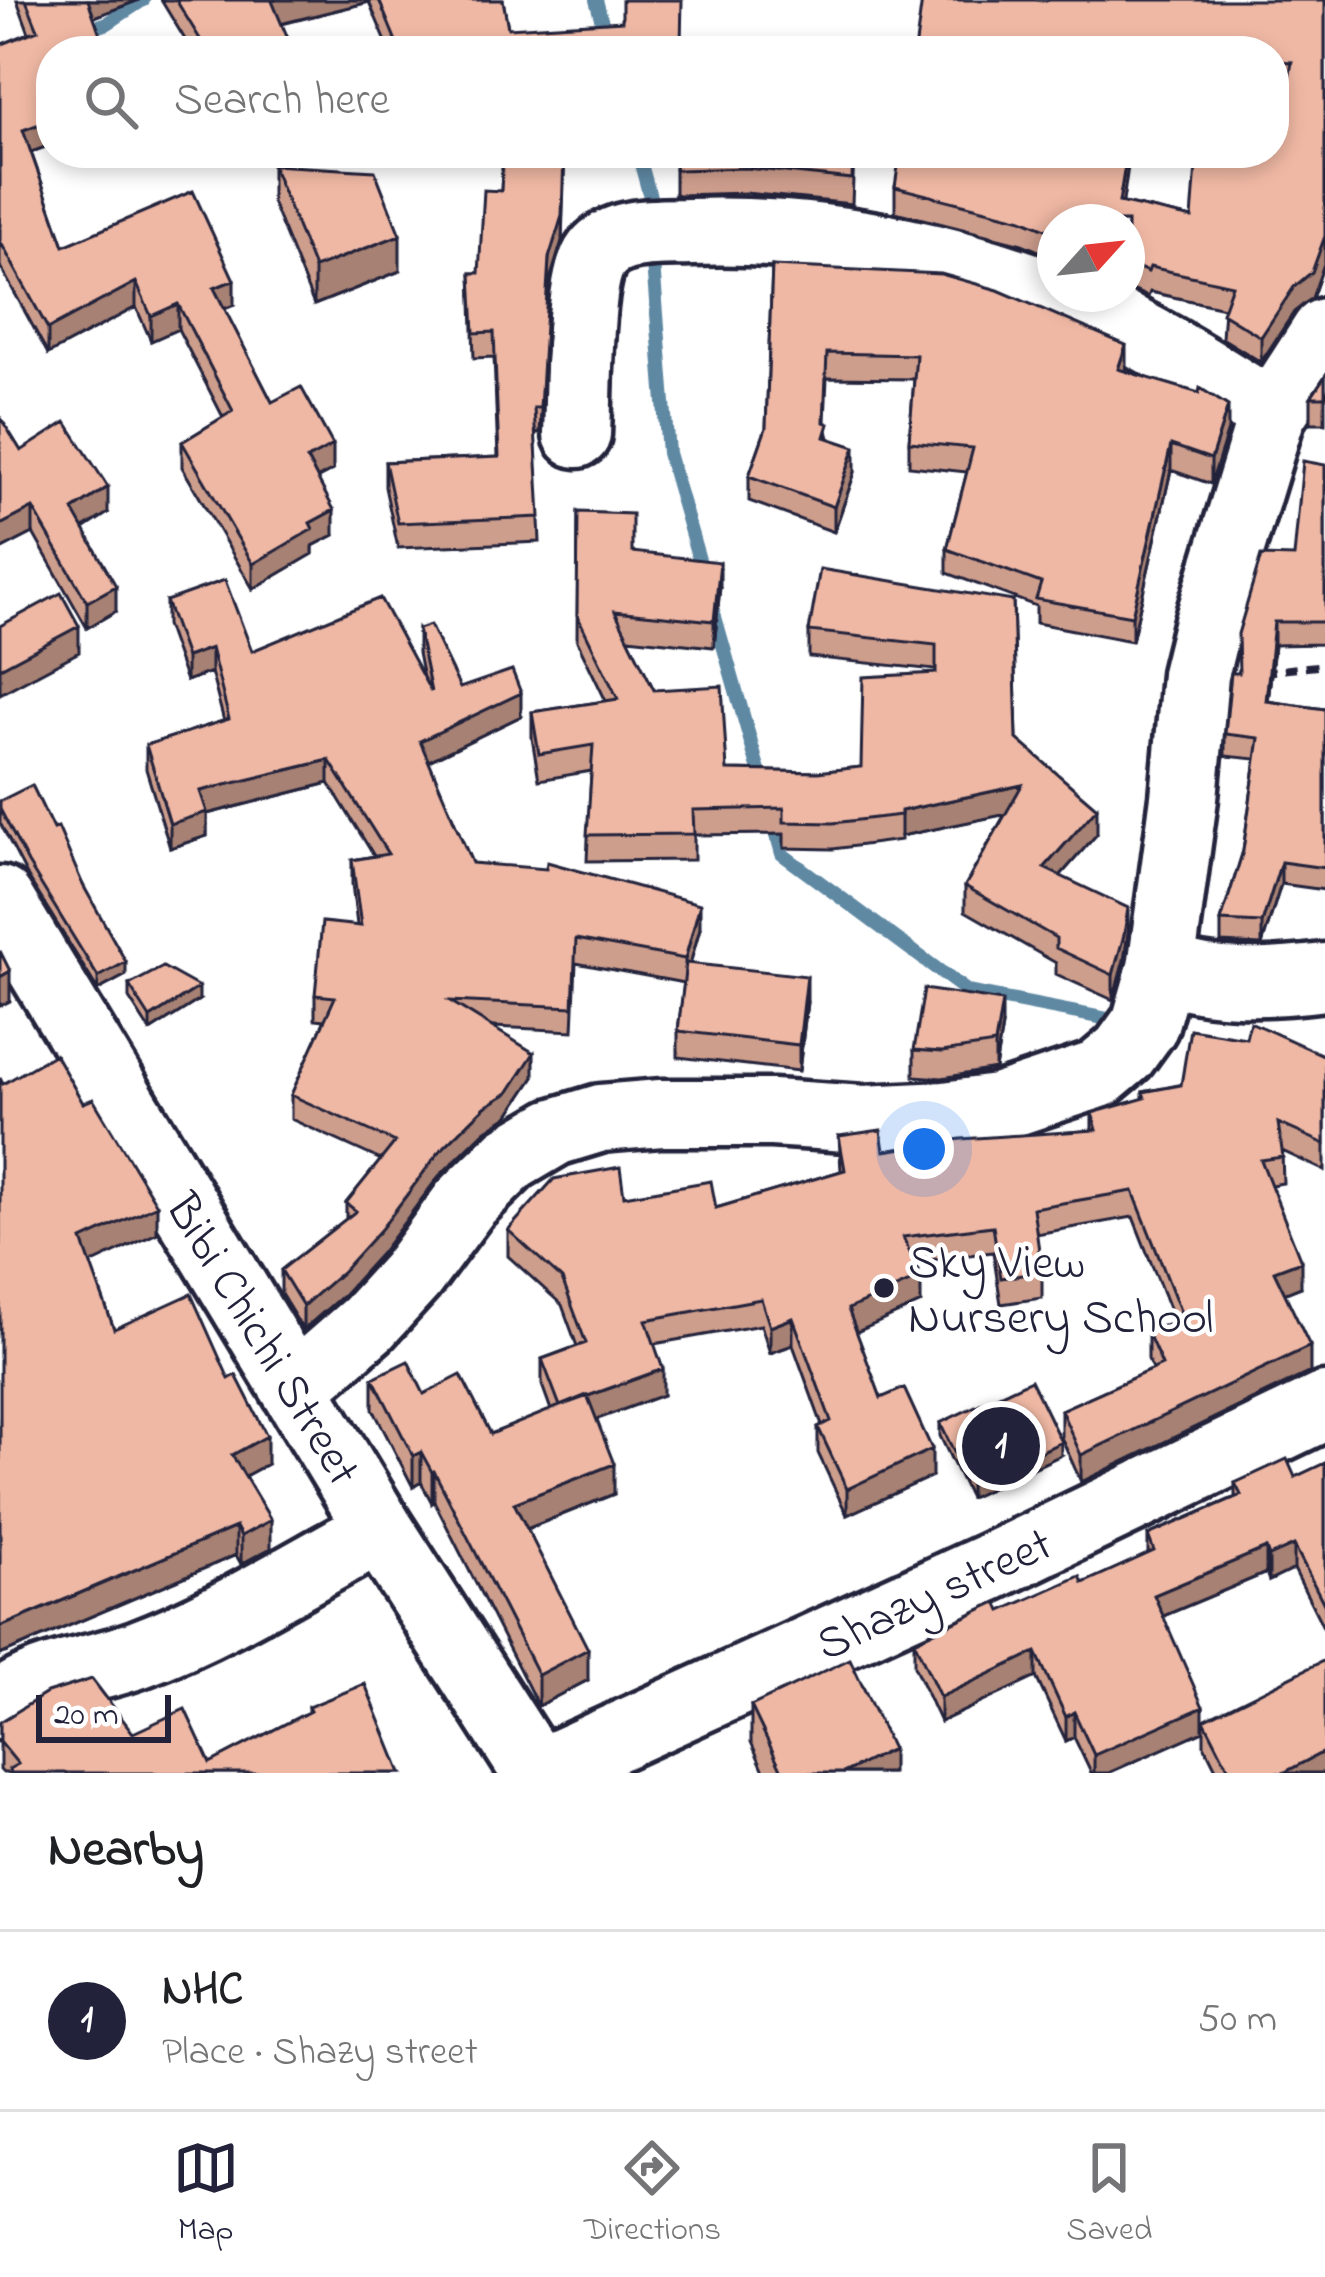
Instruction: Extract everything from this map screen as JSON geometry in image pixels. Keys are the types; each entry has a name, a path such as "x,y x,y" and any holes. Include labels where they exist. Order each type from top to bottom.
{"street":[{"path":"578,434 583,316 592,259 608,242 626,237 728,230 858,244 1035,289 1108,319 1272,415"},
{"path":"296,1386 368,1323 495,1173 555,1132 601,1118 661,1113 863,1119 998,1108 1099,1074 1124,1053 1145,1024 1161,968 1195,675 1224,565 1272,415 1325,332"},
{"name":"Bibi Chichi Street","path":"0,900 380,1530 537,1773"},
{"path":"1161,968 1195,980 1240,983 1325,977"},
{"name":"Shazy street","path":"537,1773 988,1568 1325,1406"},
{"path":"0,1706 22,1688 138,1655 182,1635 380,1530"}],"path":[{"path":"1195,675 1325,665"}],"building":[{"path":"26,0 88,0 101,36 36,36 36,125 23,130 64,246 193,191 234,280 214,288 272,402 301,387 333,445 307,459 334,510 310,523 313,529 253,564 182,442 233,411 178,304 151,316 136,282 48,329 0,241 0,45 38,30"},
{"path":"176,0 276,0 272,1 287,36 198,36"},
{"path":"379,0 503,0 508,28 622,21 622,0 682,0 681,36 394,36"},
{"path":"922,0 1325,0 1325,236 1312,272 1294,287 1261,337 1222,313 1232,285 1150,267 1145,271 1145,208 1192,218 1196,168 1289,168 1289,36 917,36"},
{"path":"273,168 375,171 400,235 314,268"},
{"path":"502,168 564,168 562,216 549,258 540,408 534,408 540,517 398,523 385,462 499,457 494,332 474,333 471,273 479,273 484,190 501,191"},
{"path":"746,168 852,168 852,179"},
{"path":"898,168 1125,168 1119,202 1128,204 1037,204 1037,225 895,187"},
{"path":"772,266 941,274 998,290 1037,307 1037,312 1049,312 1126,345 1118,369 1199,393 1200,388 1228,406 1211,459 1171,445 1132,616 1036,599 1041,583 947,549 973,448 909,442 916,355 827,353 824,422 829,424 825,437 855,447 834,507 749,476 766,428"},
{"path":"1325,376 1325,397 1311,397"},
{"path":"0,417 21,451 66,422 108,487 73,510 116,586 87,602 33,508 0,525"},
{"path":"1303,461 1325,465 1325,622 1274,622 1266,701 1325,709 1325,868 1281,862 1262,923 1221,921 1243,851 1259,738 1225,734 1231,673 1239,673 1238,634 1261,556 1294,557"},
{"path":"578,512 632,514 632,552 720,562 714,621 615,611 654,690 722,686 727,770 818,772 861,767 863,677 936,673 936,645 809,631 820,569 1013,601 1017,739 1097,808 1044,868 1128,908 1113,975 1056,948 1056,938 965,886 1022,785 901,811 901,815 833,823 784,822 784,808 693,810 694,834 587,835 593,745 539,754 532,712 618,699 577,615"},
{"path":"225,580 252,651 380,598 431,692 418,629 430,625 460,688 512,670 521,693 420,741 472,863 546,869 547,862 700,904 685,959 576,939 573,1007 450,1001 534,1053 508,1093 485,1107 439,1152 382,1228 303,1306 281,1270 356,1211 346,1203 395,1142 291,1095 335,997 315,995 322,922 361,926 352,860 388,854 329,760 200,791 207,812 170,824 146,745 229,719 211,648 186,657 166,601"},
{"path":"61,593 79,626 0,668 0,626"},
{"path":"32,785 126,962 98,977 0,809 0,801"},
{"path":"0,951 10,971 0,977"},
{"path":"686,963 807,976 799,1045 678,1031"},
{"path":"163,967 199,987 150,1018 129,985"},
{"path":"924,989 1002,1001 995,1044 942,1052 914,1050"},
{"path":"1250,1022 1325,1056 1325,1144 1278,1123 1283,1157 1261,1160 1301,1261 1274,1271 1310,1346 1081,1455 1061,1410 1162,1365 1148,1333 1183,1318 1133,1191 1033,1208 1042,1272 1001,1278 993,1226 903,1237 921,1277 848,1309 881,1398 904,1388 932,1449 847,1489 818,1427 831,1421 793,1318 770,1327 761,1299 646,1320 663,1369 560,1406 542,1359 586,1343 562,1279 508,1230 554,1179 620,1167 624,1196 711,1181 716,1208 845,1170 839,1136 881,1130 884,1151 961,1139 1097,1130 1092,1113 1145,1098 1143,1092 1181,1085 1190,1029 1246,1038"},
{"path":"55,1054 83,1103 93,1099 157,1205 82,1240 114,1329 191,1294 229,1379 236,1375 267,1436 232,1455 271,1520 241,1536 236,1527 0,1627 0,1078 3,1084"},
{"path":"408,1361 424,1394 461,1375 491,1434 587,1395 614,1464 514,1503 588,1649 538,1675 434,1471 421,1452 413,1456 373,1378"},
{"path":"1031,1380 1061,1442 970,1485 940,1423"},
{"path":"1287,1459 1295,1477 1325,1463 1325,1606 1294,1545 1269,1556 1266,1548 1154,1595 1203,1707 1094,1755 1074,1712 1066,1717 1036,1652 940,1697 914,1641 997,1602 1001,1611 1080,1576 1083,1583 1154,1551 1148,1535 1241,1495 1235,1483"},
{"path":"850,1659 892,1749 843,1773 783,1773 751,1706"},
{"path":"1325,1660 1325,1751 1283,1773 1231,1773 1204,1720"},
{"path":"92,1679 133,1733 185,1709 210,1763 310,1711 308,1707 365,1684 401,1773 11,1773 9,1769 18,1764 0,1742 0,1722 47,1693"}],"waterway":[{"path":"84,31 108,23 143,0"},
{"path":"596,0 606,36"},
{"path":"642,168 651,217"},
{"path":"652,251 668,453 704,577"},
{"path":"713,610 763,785"},
{"path":"772,818 782,854 968,992 1124,1022"}],"place":[{"name":"Sky View Nursery School","path":"884,1288"},
{"name":"NHC","path":"1001,1446"}]}
